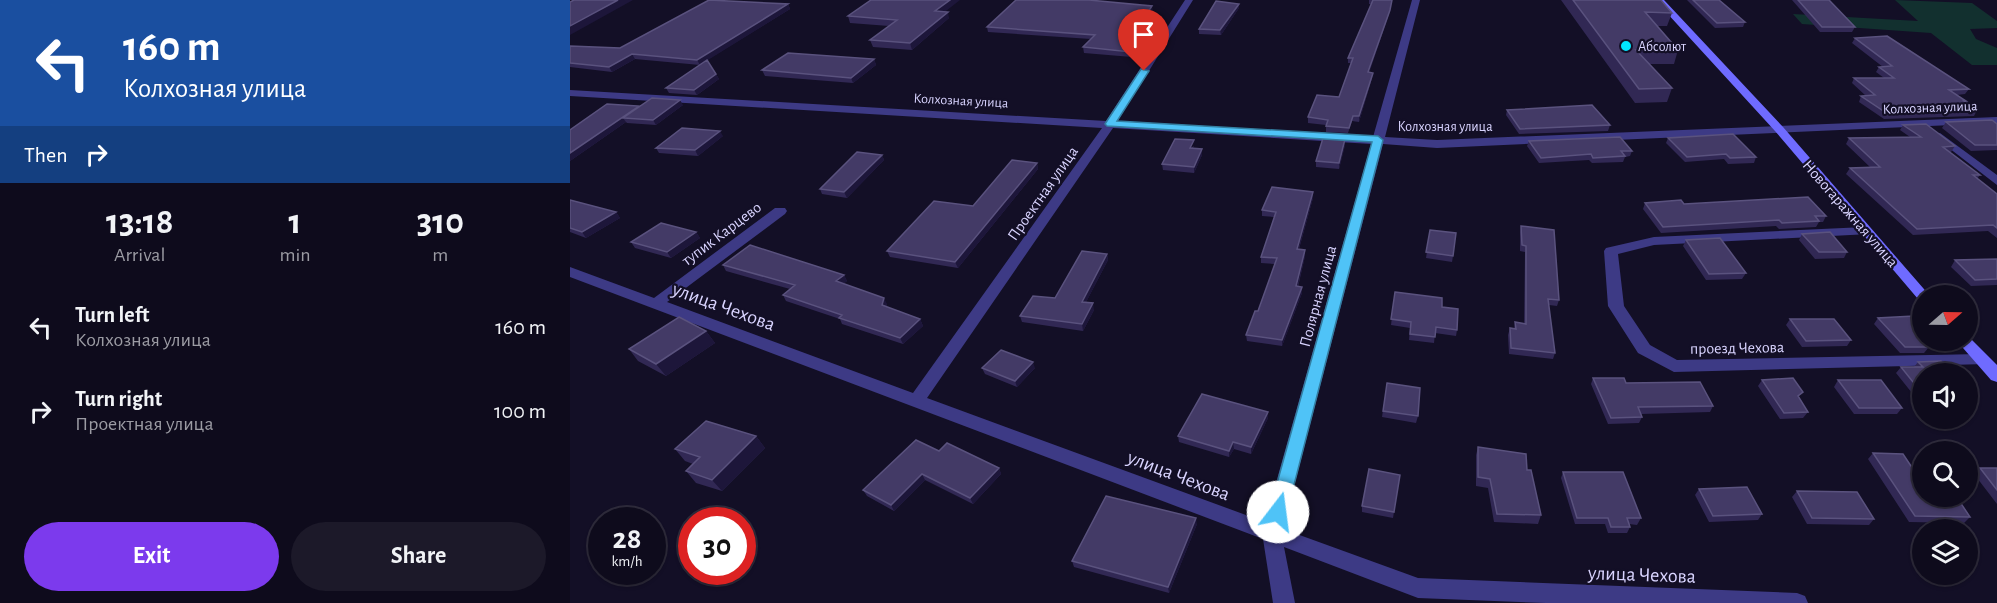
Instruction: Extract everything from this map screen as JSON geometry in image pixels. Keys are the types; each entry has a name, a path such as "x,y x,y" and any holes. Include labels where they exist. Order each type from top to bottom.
{"main road":[{"name":"Новогаражная улица","path":"1659,0 1779,129 1913,285"},
{"path":"1973,351 1997,376"}],"street":[{"name":"Проектная улица","path":"916,401 1110,124 1189,0"},
{"name":"Полярная улица","path":"1284,603 1272,534 1416,0"},
{"name":"Колхозная улица","path":"570,93 1437,144 1997,120"},
{"path":"1924,122 1997,181"},
{"name":"тупик Карцево","path":"655,304 780,211"},
{"name":"проезд Чехова","path":"1865,231 1654,242 1611,251 1616,306 1644,349 1674,366 1981,360"},
{"name":"улица Чехова","path":"570,272 1418,588 1797,603"}],"green space":[{"path":"1895,0 1972,3 1997,21 1997,28 1970,29 1976,39 1997,48 1997,65 1972,65 1931,33 1802,24 1793,14 1918,21"}],"building":[{"path":"574,0 618,0 570,26 570,2"},
{"path":"709,0 788,4 697,60 632,54 609,67 570,63 570,46 620,48"},
{"path":"871,0 950,0 935,11 948,12 910,43 870,40 897,20 848,16"},
{"path":"1016,0 1089,0 1152,6 1138,28 1149,29 1131,52 1083,47 1095,35 987,27"},
{"path":"1373,0 1392,0 1368,72 1373,73 1359,116 1353,116 1349,128 1326,126 1328,120 1308,117 1317,95 1339,97 1353,58 1348,58"},
{"path":"1573,0 1661,0 1672,13 1645,12 1678,50 1636,50 1672,88 1639,89"},
{"path":"1693,0 1719,0 1745,22 1717,23"},
{"path":"1798,0 1829,0 1855,27 1822,27"},
{"path":"1216,1 1239,4 1220,30 1199,29"},
{"path":"1887,36 1969,89 1949,90 1977,110 1888,114 1861,96 1875,95 1854,78 1894,78 1879,67 1892,66 1855,38"},
{"path":"788,53 874,59 851,78 762,70"},
{"path":"707,60 716,74 694,90 666,88"},
{"path":"652,98 680,100 653,120 623,118"},
{"path":"607,104 639,106 570,153 570,130"},
{"path":"1592,105 1610,125 1520,129 1507,110"},
{"path":"1992,120 1997,124 1997,145 1975,145 1946,122"},
{"path":"1926,124 1955,146 1943,147 1980,175 1973,175 1997,194 1997,228 1993,225 1917,229 1850,168 1880,167 1849,138 1921,137 1903,125"},
{"path":"682,128 720,131 695,150 656,148"},
{"path":"1733,134 1756,157 1730,158 1726,154 1687,157 1668,138"},
{"path":"1620,137 1632,151 1621,151 1625,156 1593,158 1591,154 1541,158 1529,141"},
{"path":"1323,138 1345,139 1339,163 1316,161"},
{"path":"1175,139 1194,140 1190,148 1202,149 1194,167 1162,164"},
{"path":"857,152 882,155 844,192 820,189"},
{"path":"1012,160 1037,163 955,262 887,251 934,201 973,206"},
{"path":"1272,187 1313,192 1297,249 1305,250 1296,286 1302,287 1282,340 1246,335 1255,311 1258,311 1277,258 1261,257 1276,212 1262,210"},
{"path":"1808,197 1826,216 1815,216 1819,221 1782,223 1779,220 1663,227 1645,203 1681,200 1684,204"},
{"path":"570,200 616,212 582,232 570,228"},
{"path":"661,223 696,232 667,252 631,242"},
{"path":"1521,226 1554,230 1559,300 1548,299 1555,353 1511,348 1510,328 1516,329 1515,322 1526,324 1526,246 1522,245"},
{"path":"1430,230 1456,233 1453,256 1426,252"},
{"path":"1830,232 1847,252 1819,252 1802,234"},
{"path":"1720,238 1746,273 1709,274 1686,240"},
{"path":"750,245 844,275 836,281 884,298 882,305 920,319 900,338 839,318 842,315 783,295 795,285 723,265"},
{"path":"1082,251 1107,254 1082,302 1093,303 1082,324 1020,316 1033,296 1055,298"},
{"path":"1997,259 1997,279 1975,280 1955,260"},
{"path":"1395,292 1442,298 1442,307 1458,309 1457,330 1436,327 1435,337 1410,334 1411,322 1391,319"},
{"path":"1912,316 1912,347 1905,347 1878,318"},
{"path":"679,317 706,331 656,364 629,349"},
{"path":"1790,319 1834,319 1851,340 1806,341"},
{"path":"1001,350 1033,362 1015,381 982,368"},
{"path":"1941,361 1943,363 1919,363"},
{"path":"1901,367 1912,367 1912,381"},
{"path":"1593,378 1624,378 1626,383 1700,382 1713,406 1638,407 1642,417 1611,418"},
{"path":"1793,378 1803,392 1798,396 1808,412 1784,413 1762,380"},
{"path":"1838,380 1881,380 1902,408 1859,408"},
{"path":"1387,383 1420,388 1418,416 1383,411"},
{"path":"1202,394 1268,412 1251,447 1233,442 1229,451 1178,436"},
{"path":"706,421 756,436 712,480 686,471 700,457 675,449"},
{"path":"916,440 939,451 947,443 999,468 970,498 922,474 891,505 863,490"},
{"path":"1478,447 1526,454 1527,470 1531,470 1541,515 1497,514 1490,479 1478,477"},
{"path":"1873,453 1903,454 1912,468 1912,507 1963,507 1970,517 1915,516"},
{"path":"1980,468 1997,468 1997,490"},
{"path":"1369,469 1400,475 1394,512 1362,506"},
{"path":"1563,472 1623,472 1641,518 1627,518 1630,527 1611,527 1608,518 1577,518"},
{"path":"1747,487 1762,514 1713,516 1699,489"},
{"path":"1797,491 1857,492 1874,519 1812,518"},
{"path":"1106,496 1196,518 1168,587 1072,561"}],"place":[{"name":"Абсолют","path":"1626,46"}],"route":[{"path":"1144,71 1110,124 1378,140 1278,512"}]}
